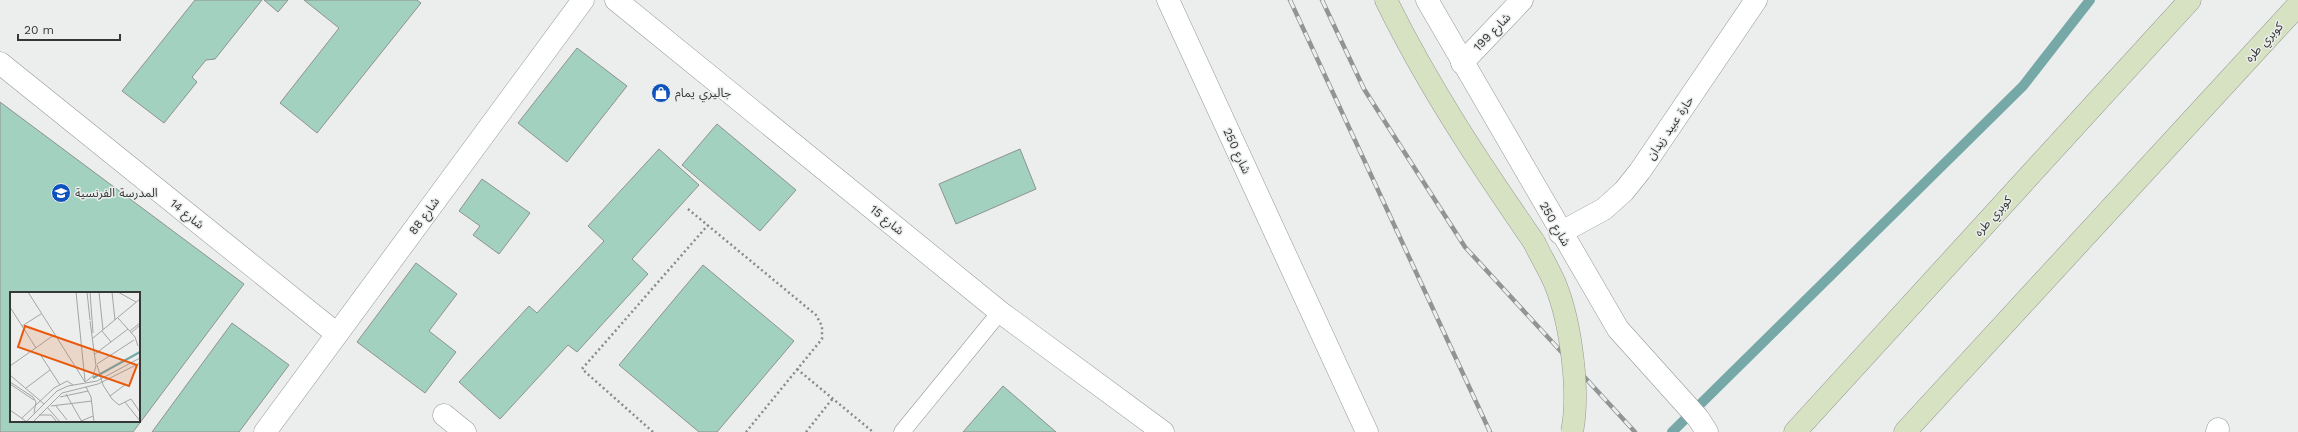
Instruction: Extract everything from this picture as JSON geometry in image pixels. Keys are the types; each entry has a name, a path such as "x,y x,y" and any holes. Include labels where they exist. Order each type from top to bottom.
{"main road":[{"path":"1386,0 1430,83 1467,144 1534,242 1557,287 1568,331 1576,376 1572,432"},
{"name":"كوبري طره","path":"1795,432 2190,0"},
{"name":"كوبري طره","path":"1905,432 2298,5"}],"street":[{"name":"شارع 88","path":"264,432 583,0"},
{"name":"شارع 15","path":"616,0 1000,312 1163,432"},
{"name":"شارع 250","path":"1168,0 1367,432"},
{"name":"شارع 250","path":"1427,0 1560,233 1618,328 1698,418 1707,432"},
{"name":"شارع 199","path":"1462,63 1522,0"},
{"name":"حارة عبيد زيدان","path":"1560,233 1604,209 1624,191 1640,171 1756,0"},
{"name":"شارع 14","path":"0,63 337,334"},
{"path":"444,415 465,432"}],"lane":[{"path":"902,432 1000,312"}],"path":[{"path":"688,209 816,315 822,326 822,339 746,432"},
{"path":"653,432 582,369 708,225"},
{"path":"797,369 873,432"},
{"path":"806,432 833,398"}],"building":[{"path":"195,0 262,0 215,59 206,60 192,77 197,82 164,123 122,91"},
{"path":"264,0 288,0 278,12"},
{"path":"304,0 417,0 421,3 317,133 280,103 339,28"},
{"path":"577,48 627,86 567,162 518,123"},
{"name":"المدرسة الفرنسية","path":"0,102 244,284 133,432 0,432"},
{"path":"717,124 796,190 760,231 682,165"},
{"path":"659,149 699,185 632,259 648,274 577,352 568,345 500,419 459,382 529,306 537,313 604,241 588,226"},
{"path":"1020,149 1036,189 956,224 939,184"},
{"path":"482,179 530,213 499,254 473,235 480,226 459,211"},
{"path":"416,263 457,294 429,331 456,352 425,393 357,342"},
{"path":"703,265 794,341 717,432 699,432 619,365"},
{"path":"232,323 289,365 239,432 152,432"},
{"path":"1003,386 1056,432 963,432"}],"waterway":[{"path":"1672,432 2023,86 2090,0"}],"railway":[{"path":"1290,0 1490,432"},
{"path":"1322,0 1364,89 1465,247 1635,432"}],"place":[{"name":"جاليري يمام","path":"661,93"},
{"name":"المدرسة الفرنسية","path":"61,193"}]}
